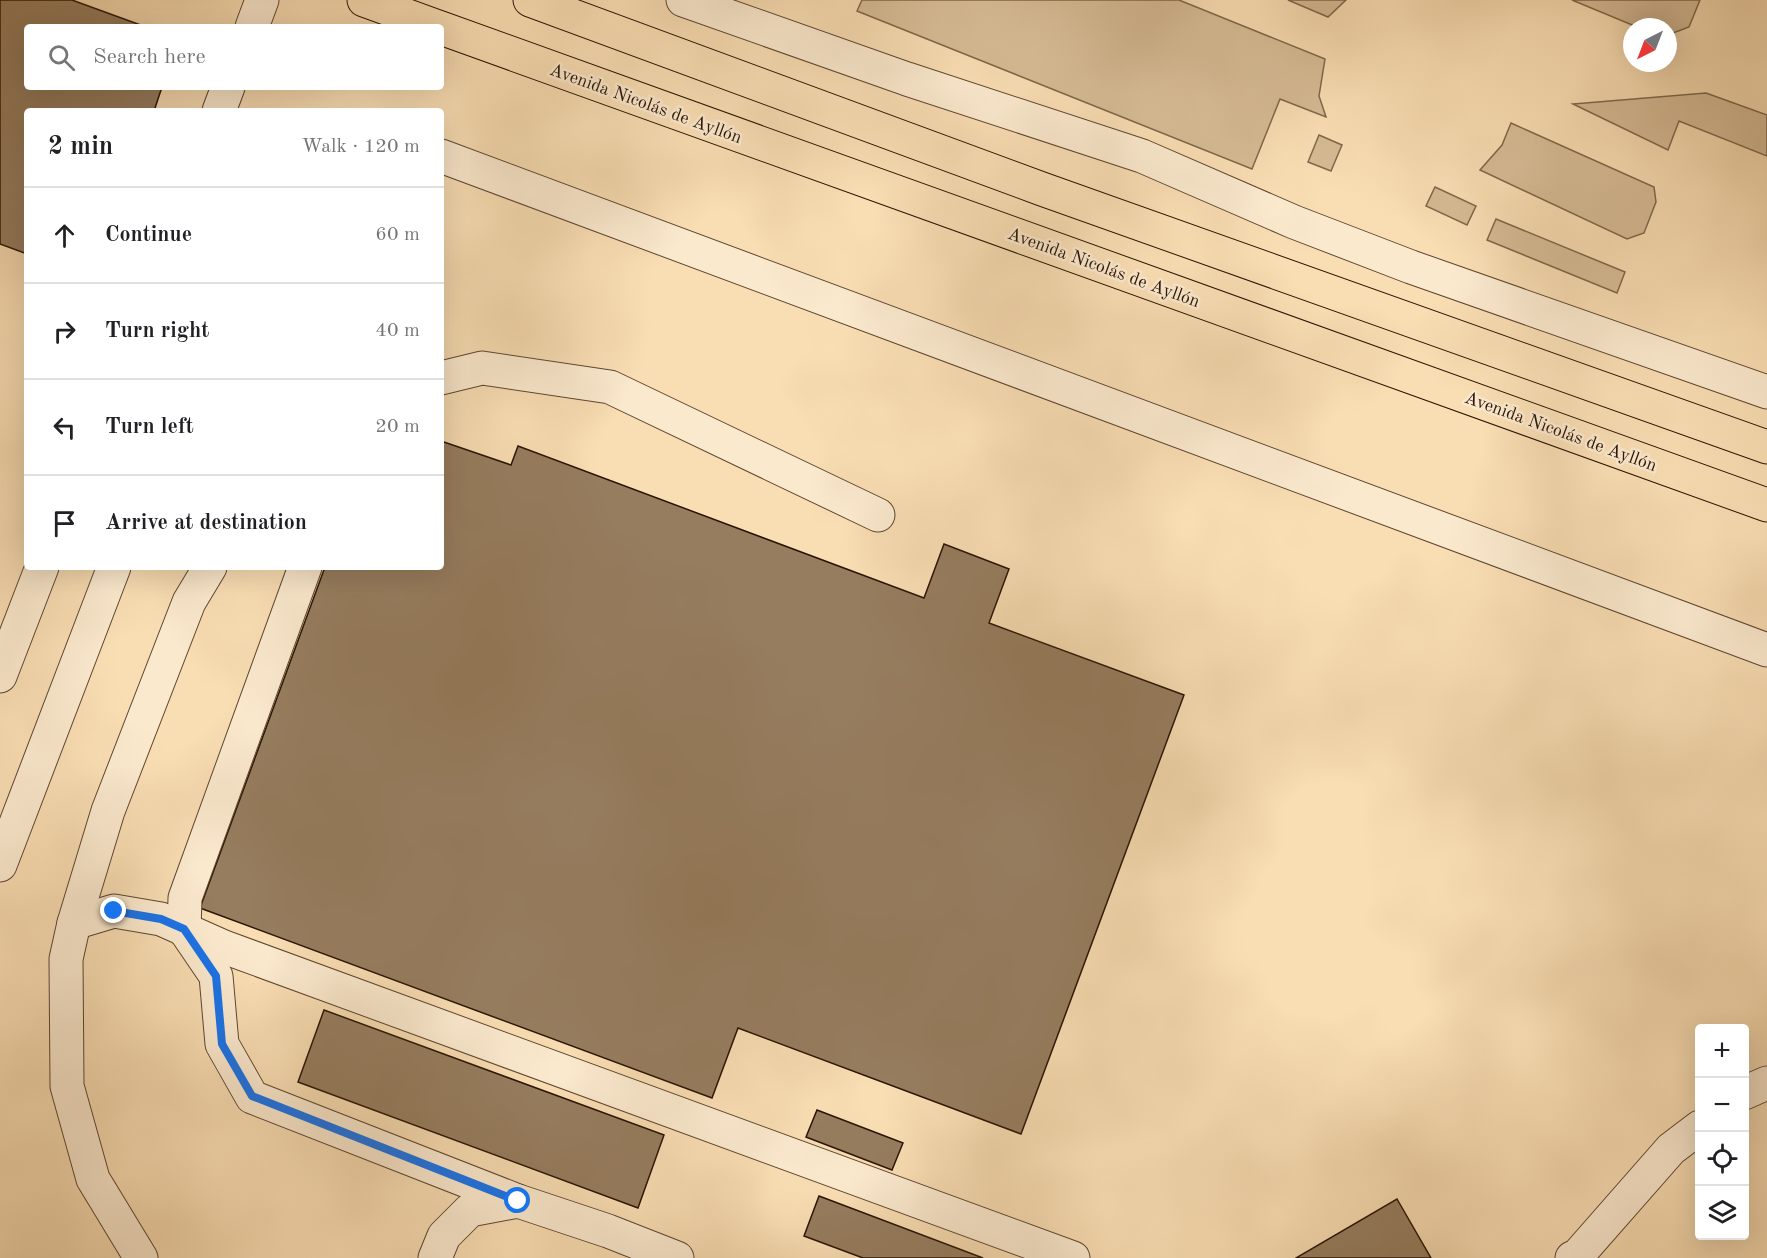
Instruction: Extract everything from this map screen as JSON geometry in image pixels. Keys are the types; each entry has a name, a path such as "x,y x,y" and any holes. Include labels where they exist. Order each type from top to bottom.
{"main road":[{"name":"Avenida Nicolás de Ayllón","path":"364,0 428,24"},
{"path":"530,0 1042,189 1767,447"},
{"name":"Avenida Nicolás de Ayllón","path":"444,30 1767,505"}],"street":[{"path":"253,24 262,0"},
{"path":"683,0 908,79 1142,156 1294,222 1411,267 1767,392"},
{"path":"220,108 227,90"},
{"path":"444,157 1767,650"},
{"path":"444,377 482,368 610,387 878,515"},
{"path":"0,676 41,570"},
{"path":"0,866 113,570"},
{"path":"141,1258 93,1179 67,1086 66,959 74,923 108,811 189,602 208,570"},
{"path":"304,570 185,898 184,929 216,976 222,1044 252,1096 518,1201 608,1231 677,1258"},
{"path":"74,923 114,911 161,919 235,951 1073,1258"},
{"path":"1749,1091 1767,1083"},
{"path":"1576,1257 1671,1149 1695,1131"},
{"path":"435,1258 444,1236 470,1210 518,1201"}],"shaded area":[{"path":"862,0 1179,0 1325,59 1319,96 1326,117 1280,99 1252,169 857,11"},
{"path":"1288,0 1346,0 1328,17"},
{"path":"1572,0 1700,0 1689,27 1677,32 1677,18 1623,18 1623,21"},
{"path":"1706,93 1767,115 1767,156 1679,121 1668,150 1573,104"},
{"path":"1511,123 1654,187 1656,202 1644,233 1627,239 1480,170 1502,145"},
{"path":"1319,135 1342,145 1331,171 1308,162"},
{"path":"1435,187 1476,206 1467,225 1426,206"},
{"path":"1496,219 1625,272 1617,293 1487,240"}],"building":[{"path":"0,0 72,0 138,24 24,24 24,90 161,90 155,108 24,108 24,253 0,244"},
{"path":"444,442 511,465 518,446 924,598 944,544 1009,569 989,623 1184,695 1021,1134 738,1028 712,1098 200,908 324,570 444,570"},
{"path":"324,1010 664,1135 638,1208 298,1082"},
{"path":"817,1110 903,1143 892,1170 806,1137"},
{"path":"819,1196 983,1258 863,1258 804,1236"},
{"path":"1397,1199 1431,1258 1296,1258"}],"route":[{"path":"114,911 161,919 184,929 216,976 222,1044 252,1096 518,1201"}]}
